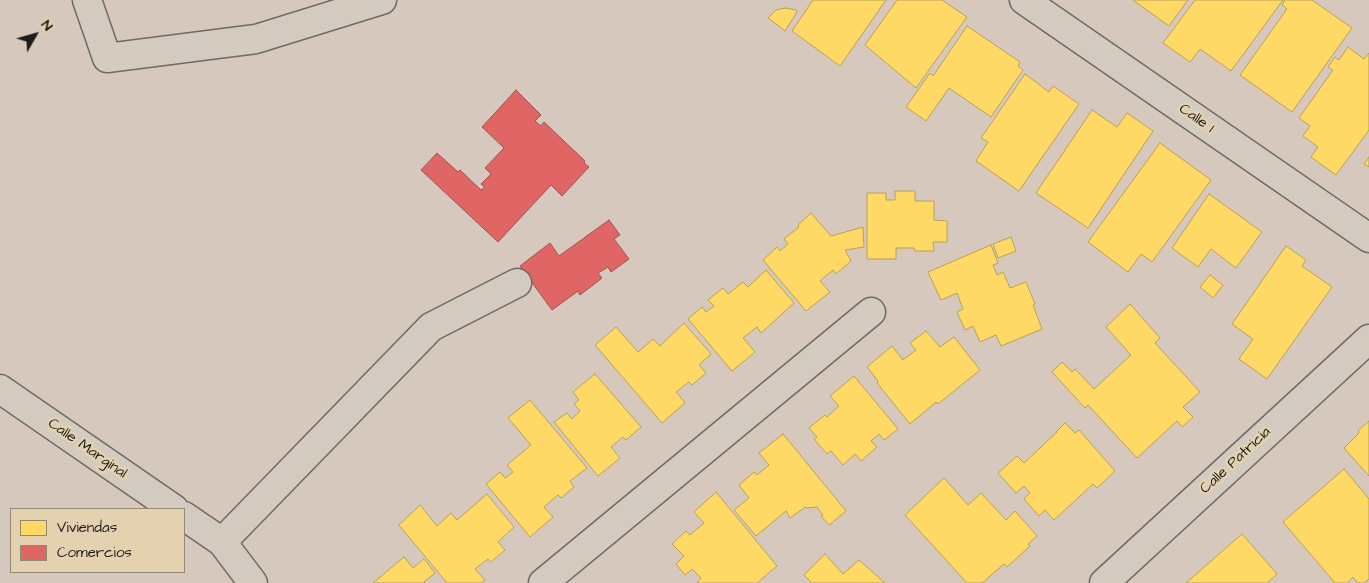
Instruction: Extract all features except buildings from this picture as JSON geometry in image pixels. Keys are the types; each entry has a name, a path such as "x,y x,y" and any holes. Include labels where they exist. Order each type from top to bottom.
{"street":[{"path":"87,0 107,58 256,39 382,0"},
{"name":"Calle 1","path":"1024,0 1369,238"},
{"path":"222,542 431,327 517,283"},
{"path":"543,583 871,312"},
{"name":"Calle Patricia","path":"1104,583 1369,340"},
{"name":"Calle Marginal","path":"0,388 173,508"},
{"path":"185,517 222,542 253,583"}]}
